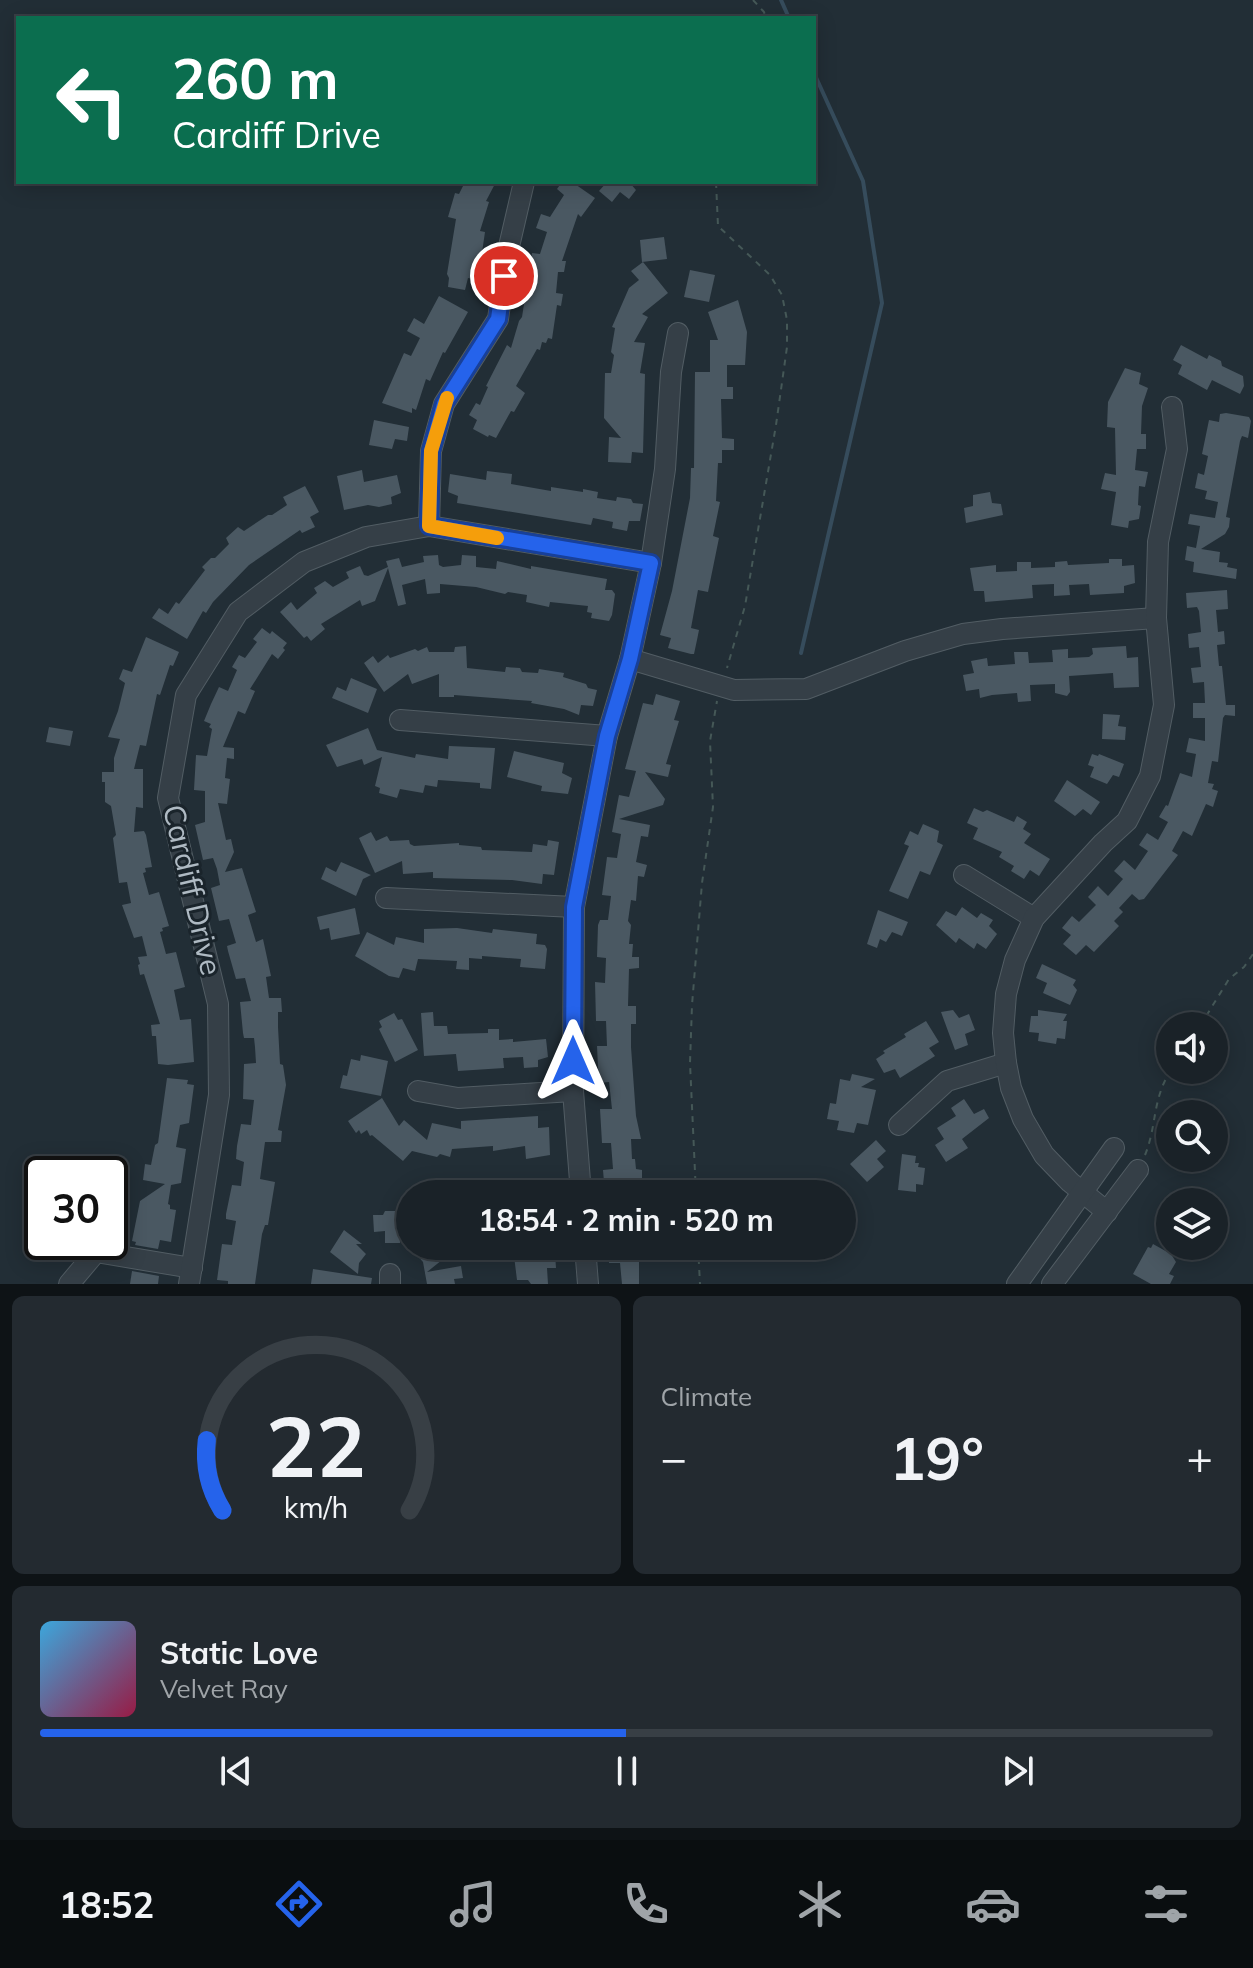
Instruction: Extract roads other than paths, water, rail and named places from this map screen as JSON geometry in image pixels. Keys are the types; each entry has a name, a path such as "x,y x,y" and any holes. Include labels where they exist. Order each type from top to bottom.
{"street":[{"path":"429,526 431,451 444,404 498,319 507,255 524,184"},
{"path":"580,1180 573,1091 574,907 607,736 630,659 651,563 665,469 671,372 678,333"},
{"path":"1107,1212 1044,1155 1023,1119 1011,1088 1006,1063 1003,1033 1006,994 1015,960 1034,918 1127,821 1150,776 1164,705 1156,618 1158,542 1177,449 1172,407"},
{"name":"Cardiff Drive","path":"190,1276 219,1095 218,1004 168,798 186,695 238,612 304,562 366,537 429,526 651,563"},
{"path":"630,659 734,690 806,689 905,651 963,634 1156,618"},
{"path":"400,720 607,736"},
{"path":"964,875 1034,918"},
{"path":"386,898 574,907"},
{"path":"899,1125 947,1081 1006,1063"},
{"path":"418,1091 458,1098 573,1091"},
{"path":"1017,1284 1114,1148"},
{"path":"1052,1284 1138,1170"},
{"path":"69,1284 96,1252 190,1276"},
{"path":"586,1260 588,1284"}],"waterway":[{"path":"781,0 788,16"},
{"path":"801,653 882,303 863,181 816,77"}]}
